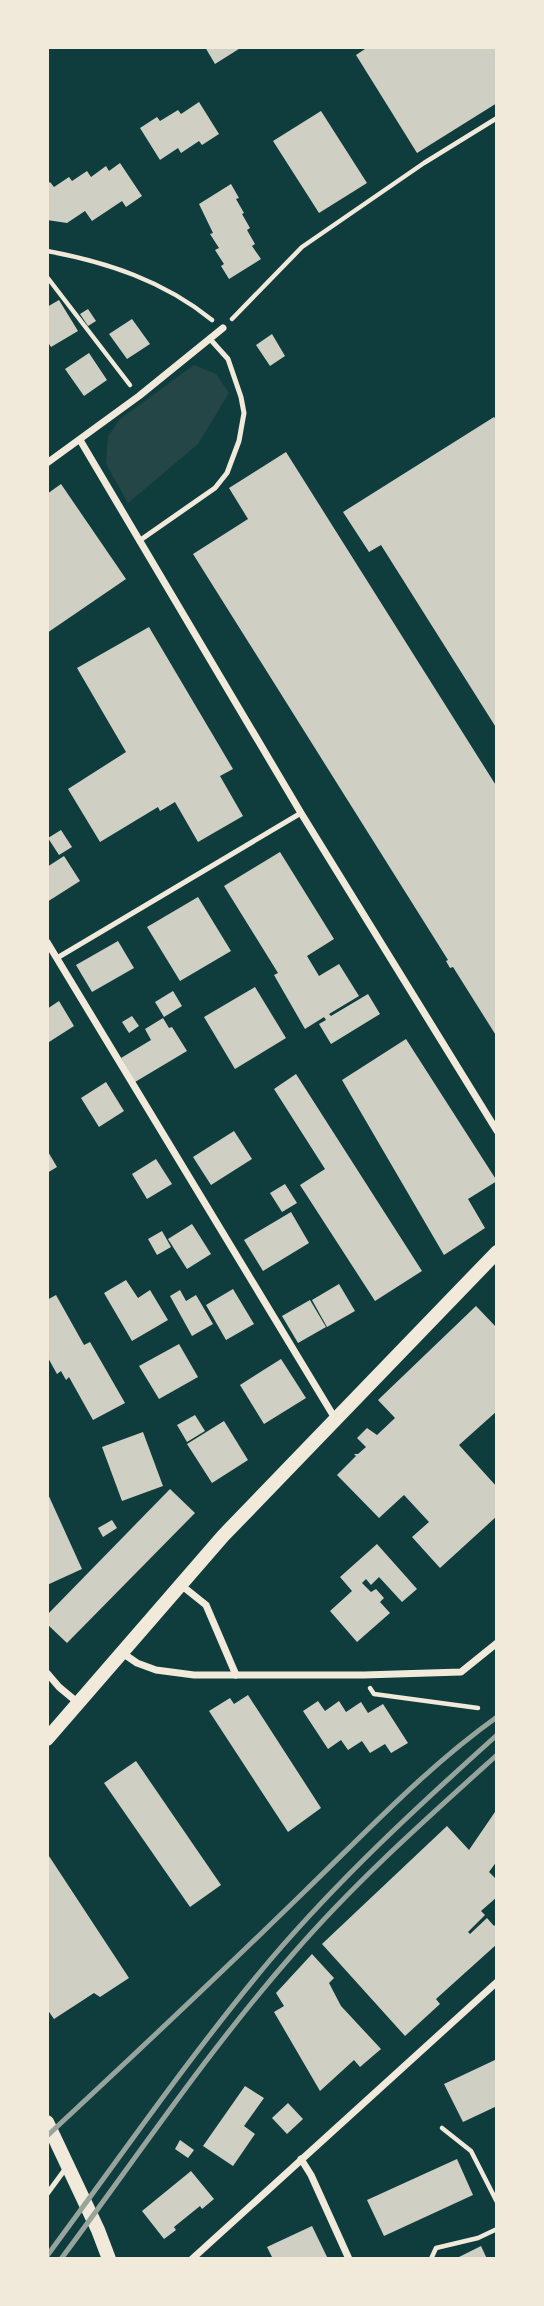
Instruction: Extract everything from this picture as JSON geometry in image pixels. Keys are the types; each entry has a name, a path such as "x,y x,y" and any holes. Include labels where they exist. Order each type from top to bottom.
{"main road":[{"path":"47,1739 223,1536 497,1252"},
{"path":"47,2122 109,2259"}],"street":[{"path":"47,463 139,396 222,328"},
{"path":"80,440 301,813 497,1131"},
{"path":"47,943 335,1420"},
{"path":"181,1585 206,1605 236,1675"},
{"path":"121,1652 137,1663 156,1670 194,1675 364,1675 461,1672 497,1643"},
{"path":"47,1673 77,1702"},
{"path":"192,2259 497,1982"},
{"path":"301,2159 349,2259"}],"lane":[{"path":"139,541 215,488 227,473 239,442 243,404 228,359 210,339"},
{"path":"57,958 301,813"},
{"path":"47,2194 68,2166"}],"path":[{"path":"47,251 101,263 148,280 192,305 222,328 302,247 424,163 497,118"},
{"path":"47,277 139,396"},
{"path":"370,1687 374,1694 478,1708"},
{"path":"442,2128 471,2151 497,2203"},
{"path":"431,2259 436,2248 478,2238 497,2229"}],"shaded area":[{"path":"194,365 216,374 229,393 198,444 128,503 106,464 108,437 119,420"}],"building":[{"path":"205,47 242,47 215,64"},
{"path":"368,47 497,47 497,103 417,153 356,55"},
{"path":"199,102 219,134 202,145 199,141 181,153 178,148 160,160 140,128 157,117 160,121 178,110 181,114"},
{"path":"321,111 367,183 319,213 273,141"},
{"path":"120,163 142,196 126,207 122,201 92,221 85,211 67,223 47,220 47,184 50,182 54,187 69,177 72,181 87,171 91,177 106,166 109,171"},
{"path":"231,184 250,228 247,230 255,244 252,246 261,259 229,279 221,266 224,264 215,250 219,248 210,234 213,233 199,204"},
{"path":"59,300 78,331 51,347 47,341 47,307"},
{"path":"88,309 96,321 88,326 80,314"},
{"path":"132,319 150,344 127,359 109,334"},
{"path":"272,334 285,356 270,366 256,345"},
{"path":"89,353 107,380 84,396 65,369"},
{"path":"494,417 497,421 497,729 381,545 369,552 343,512"},
{"path":"286,452 497,787 497,1037 453,967 450,968 446,961 448,960 193,554 248,519 229,488"},
{"path":"61,484 126,579 47,633 47,494"},
{"path":"149,627 233,769 220,776 243,816 198,842 175,802 160,811 158,807 100,842 68,789 126,752 77,668"},
{"path":"61,830 72,847 59,855 48,838"},
{"path":"280,852 334,939 307,956 319,976 339,964 359,996 329,1014 331,1016 368,994 380,1014 331,1044 319,1024 326,1020 324,1017 305,1029 274,975 278,973 224,886"},
{"path":"64,856 80,881 47,902 47,867"},
{"path":"198,897 231,951 180,981 147,927"},
{"path":"118,941 134,968 92,992 76,965"},
{"path":"255,987 286,1038 235,1069 204,1017"},
{"path":"173,991 182,1006 164,1017 155,1002"},
{"path":"59,1001 74,1026 49,1042 47,1009"},
{"path":"132,1016 139,1026 129,1033 122,1022"},
{"path":"163,1018 187,1051 135,1082 121,1058 151,1040 145,1029"},
{"path":"406,1039 497,1181 468,1199 485,1228 444,1255 342,1080"},
{"path":"296,1074 422,1271 375,1301 300,1185 325,1169 274,1089"},
{"path":"106,1082 124,1111 99,1127 81,1098"},
{"path":"234,1131 252,1159 211,1185 193,1157"},
{"path":"47,1150 57,1167 47,1173"},
{"path":"156,1159 172,1184 147,1199 132,1174"},
{"path":"285,1184 297,1203 282,1212 270,1193"},
{"path":"291,1212 309,1243 263,1271 244,1240"},
{"path":"192,1224 211,1254 187,1269 168,1239"},
{"path":"162,1231 171,1247 157,1255 148,1239"},
{"path":"126,1280 138,1298 150,1290 168,1320 132,1341 104,1293"},
{"path":"339,1284 355,1311 327,1327 312,1300"},
{"path":"233,1289 254,1324 226,1340 206,1305"},
{"path":"180,1290 186,1301 196,1295 213,1324 192,1336 170,1296"},
{"path":"56,1295 84,1345 90,1342 125,1403 93,1420 69,1377 66,1380 61,1371 57,1374 47,1356 47,1300"},
{"path":"310,1300 326,1327 298,1343 282,1316"},
{"path":"476,1306 497,1328 497,1411 459,1445 497,1487 497,1516 440,1568 412,1537 429,1522 404,1495 379,1518 337,1475 356,1456 354,1454 366,1447 357,1438 367,1428 377,1435 395,1418 378,1400"},
{"path":"179,1344 198,1377 159,1399 139,1366"},
{"path":"281,1359 306,1398 264,1424 240,1385"},
{"path":"195,1415 205,1431 187,1442 177,1425"},
{"path":"224,1421 248,1460 212,1483 187,1444"},
{"path":"143,1432 163,1486 122,1501 102,1447"},
{"path":"170,1489 195,1513 67,1643 47,1624 47,1615"},
{"path":"47,1492 82,1569 47,1585"},
{"path":"112,1520 117,1528 103,1537 98,1528"},
{"path":"377,1544 417,1589 402,1602 379,1577 371,1585 366,1579 362,1583 371,1592 376,1589 384,1598 380,1602 390,1613 357,1642 330,1611 352,1591 340,1577"},
{"path":"248,1695 321,1808 288,1832 209,1711 230,1698 234,1704"},
{"path":"318,1701 325,1711 339,1701 346,1712 361,1702 368,1713 383,1704 408,1743 391,1753 385,1744 370,1753 362,1741 348,1750 341,1740 328,1749 303,1711"},
{"path":"136,1761 221,1885 190,1907 104,1783"},
{"path":"497,1809 497,1861 489,1872 497,1880 497,1897 481,1911 485,1915 468,1932 470,1934 487,1918 494,1926 497,1923 497,1944 436,1999 440,2004 405,2036 322,1944 447,1826 469,1850"},
{"path":"47,1853 129,1978 100,1997 94,1993 54,2019 47,2009"},
{"path":"312,1954 334,1978 329,1983 341,2006 381,2049 360,2067 354,2060 320,2091 274,2012 284,2006 276,1993"},
{"path":"497,2059 497,2106 463,2122 444,2084"},
{"path":"245,2086 264,2098 244,2126 255,2134 233,2166 203,2146"},
{"path":"288,2103 303,2119 287,2134 272,2118"},
{"path":"180,2140 194,2150 188,2158 175,2149"},
{"path":"457,2159 473,2195 384,2236 367,2200"},
{"path":"191,2171 214,2199 202,2209 200,2206 164,2239 142,2211"},
{"path":"312,2226 328,2259 273,2259 267,2247"},
{"path":"481,2246 487,2259 455,2259"}],"railway":[{"path":"47,2136 209,1984 398,1800 471,1736 497,1717"},
{"path":"47,2256 184,2068 271,1959 380,1843 497,1735"},
{"path":"61,2259 202,2066 292,1955 365,1877 497,1755"}]}
